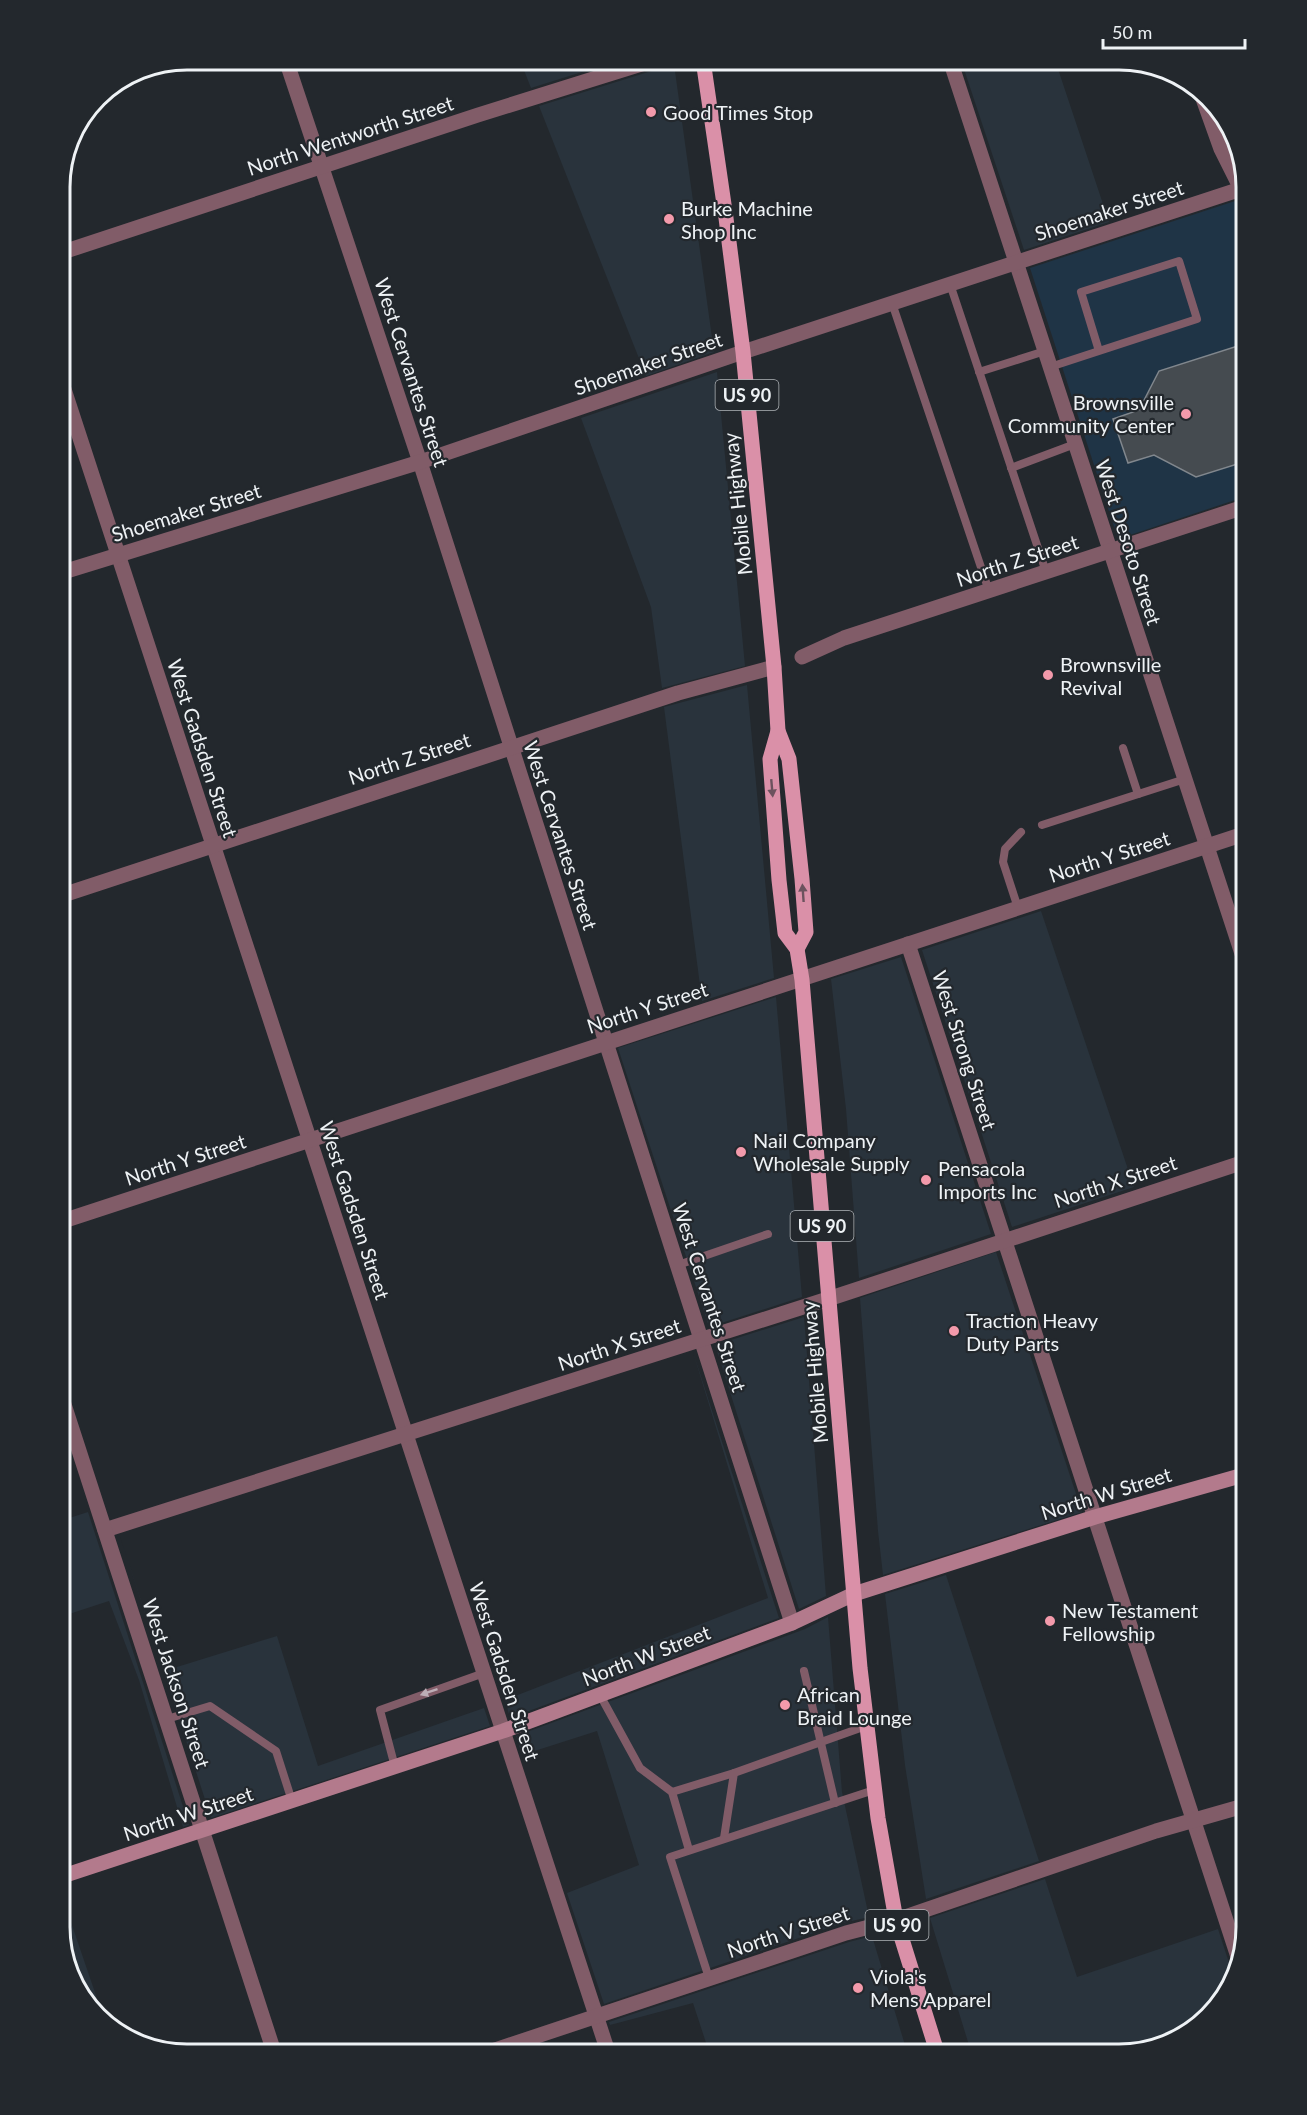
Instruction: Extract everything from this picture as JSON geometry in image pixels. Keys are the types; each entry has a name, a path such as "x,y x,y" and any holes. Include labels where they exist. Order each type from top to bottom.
{"main road":[{"name":"Mobile Highway","path":"705,71 743,352 774,667 778,731 789,759 802,879 806,932 797,949"},
{"name":"Mobile Highway","path":"778,731 770,759 779,880 785,933 797,949 801,980 854,1594 874,1790"},
{"name":"North W Street","path":"70,1873 503,1731 792,1623 854,1594 1095,1517 1236,1477"},
{"name":"US 90","path":"874,1790 896,1920 935,2044"}],"street":[{"name":"West Cervantes Street","path":"290,71 420,462 792,1623"},
{"name":"North Wentworth Street","path":"71,249 477,115 619,71"},
{"name":"West Desoto Street","path":"954,71 1236,935"},
{"path":"1207,109 1221,149 1236,176"},
{"name":"Shoemaker Street","path":"71,570 420,462 950,284 1236,195"},
{"name":"West Gadsden Street","path":"71,410 605,2044"},
{"name":"North Z Street","path":"802,657 844,639 1236,510"},
{"name":"North Z Street","path":"71,893 678,693 774,667"},
{"name":"North Y Street","path":"70,1219 1236,837"},
{"name":"West Strong Street","path":"908,944 1235,1948"},
{"name":"North X Street","path":"105,1530 828,1299 1004,1239 1236,1165"},
{"name":"West Jackson Street","path":"70,1424 271,2044"},
{"name":"North V Street","path":"513,2044 846,1933 896,1920 1236,1808"}],"lane":[{"path":"1050,367 1099,351 1197,319 1179,261 1081,292 1099,351"},
{"path":"950,284 1046,572"},
{"path":"892,303 989,591"},
{"path":"979,372 1045,351"},
{"path":"1011,468 1076,444"},
{"path":"1123,748 1138,794"},
{"path":"1042,825 1185,779"},
{"path":"1018,908 1003,862 1005,849 1021,832"},
{"path":"678,1265 768,1234"},
{"path":"804,1671 835,1803"},
{"path":"395,1767 380,1710 484,1673"},
{"path":"600,1695 640,1768 672,1792 689,1850"},
{"path":"167,1719 210,1706 276,1751 292,1801"},
{"path":"672,1792 734,1773 866,1726"},
{"path":"724,1838 734,1773"},
{"path":"709,1978 670,1857 874,1790"}],"shaded area":[{"path":"524,71 585,71 531,88"},
{"path":"652,71 675,71 714,352 646,376 539,106"},
{"path":"965,71 1059,71 1109,222 1024,250"},
{"path":"1235,201 1236,500 1118,539 1030,268"},
{"path":"717,372 745,666 662,688 651,607 581,418"},
{"path":"747,685 774,978 702,1001 664,707"},
{"path":"1041,911 1134,1187 1012,1227 922,950"},
{"path":"901,957 991,1234 859,1278 846,1109 831,979"},
{"path":"776,997 802,1297 709,1327 618,1048"},
{"path":"996,1252 1082,1512 883,1575 860,1298"},
{"path":"804,1317 826,1596 799,1609 715,1345"},
{"path":"693,1352 779,1618 510,1718 505,1700 768,1598"},
{"path":"88,1512 189,1825 183,1827 139,1680 109,1601 70,1614 70,1518"},
{"path":"120,1536 164,1671 277,1636 318,1766 484,1708 490,1726 211,1818"},
{"path":"946,1575 1039,1861 926,1899 905,1765 885,1594"},
{"path":"828,1617 842,1792 869,1917 843,1923 604,2004 567,1893 639,1865 597,1731 522,1755 516,1736 805,1629"},
{"path":"1045,1879 1077,1977 1218,1929 1230,1966 1217,1993 1197,2016 1185,2025 1150,2041 1135,2044 969,2044 930,1918"},
{"path":"70,1919 99,2005 90,1993 77,1965 73,1951"},
{"path":"872,1936 905,2044 706,2044 693,2003 610,2025 609,2022"}],"building":[{"name":"Brownsville Community Center","path":"1236,346 1236,464 1196,477 1154,455 1128,463 1113,419 1139,410 1159,371"}],"place":[{"name":"Good Times Stop","path":"651,112"},
{"name":"Burke Machine Shop Inc","path":"669,219"},
{"name":"Brownsville Community Center","path":"1186,414"},
{"name":"Brownsville Revival","path":"1048,675"},
{"name":"Nail Company Wholesale Supply","path":"741,1152"},
{"name":"Pensacola Imports Inc","path":"926,1180"},
{"name":"Traction Heavy Duty Parts","path":"954,1331"},
{"name":"New Testament Fellowship","path":"1050,1621"},
{"name":"African Braid Lounge","path":"785,1705"},
{"name":"Viola's Mens Apparel","path":"858,1988"}]}
